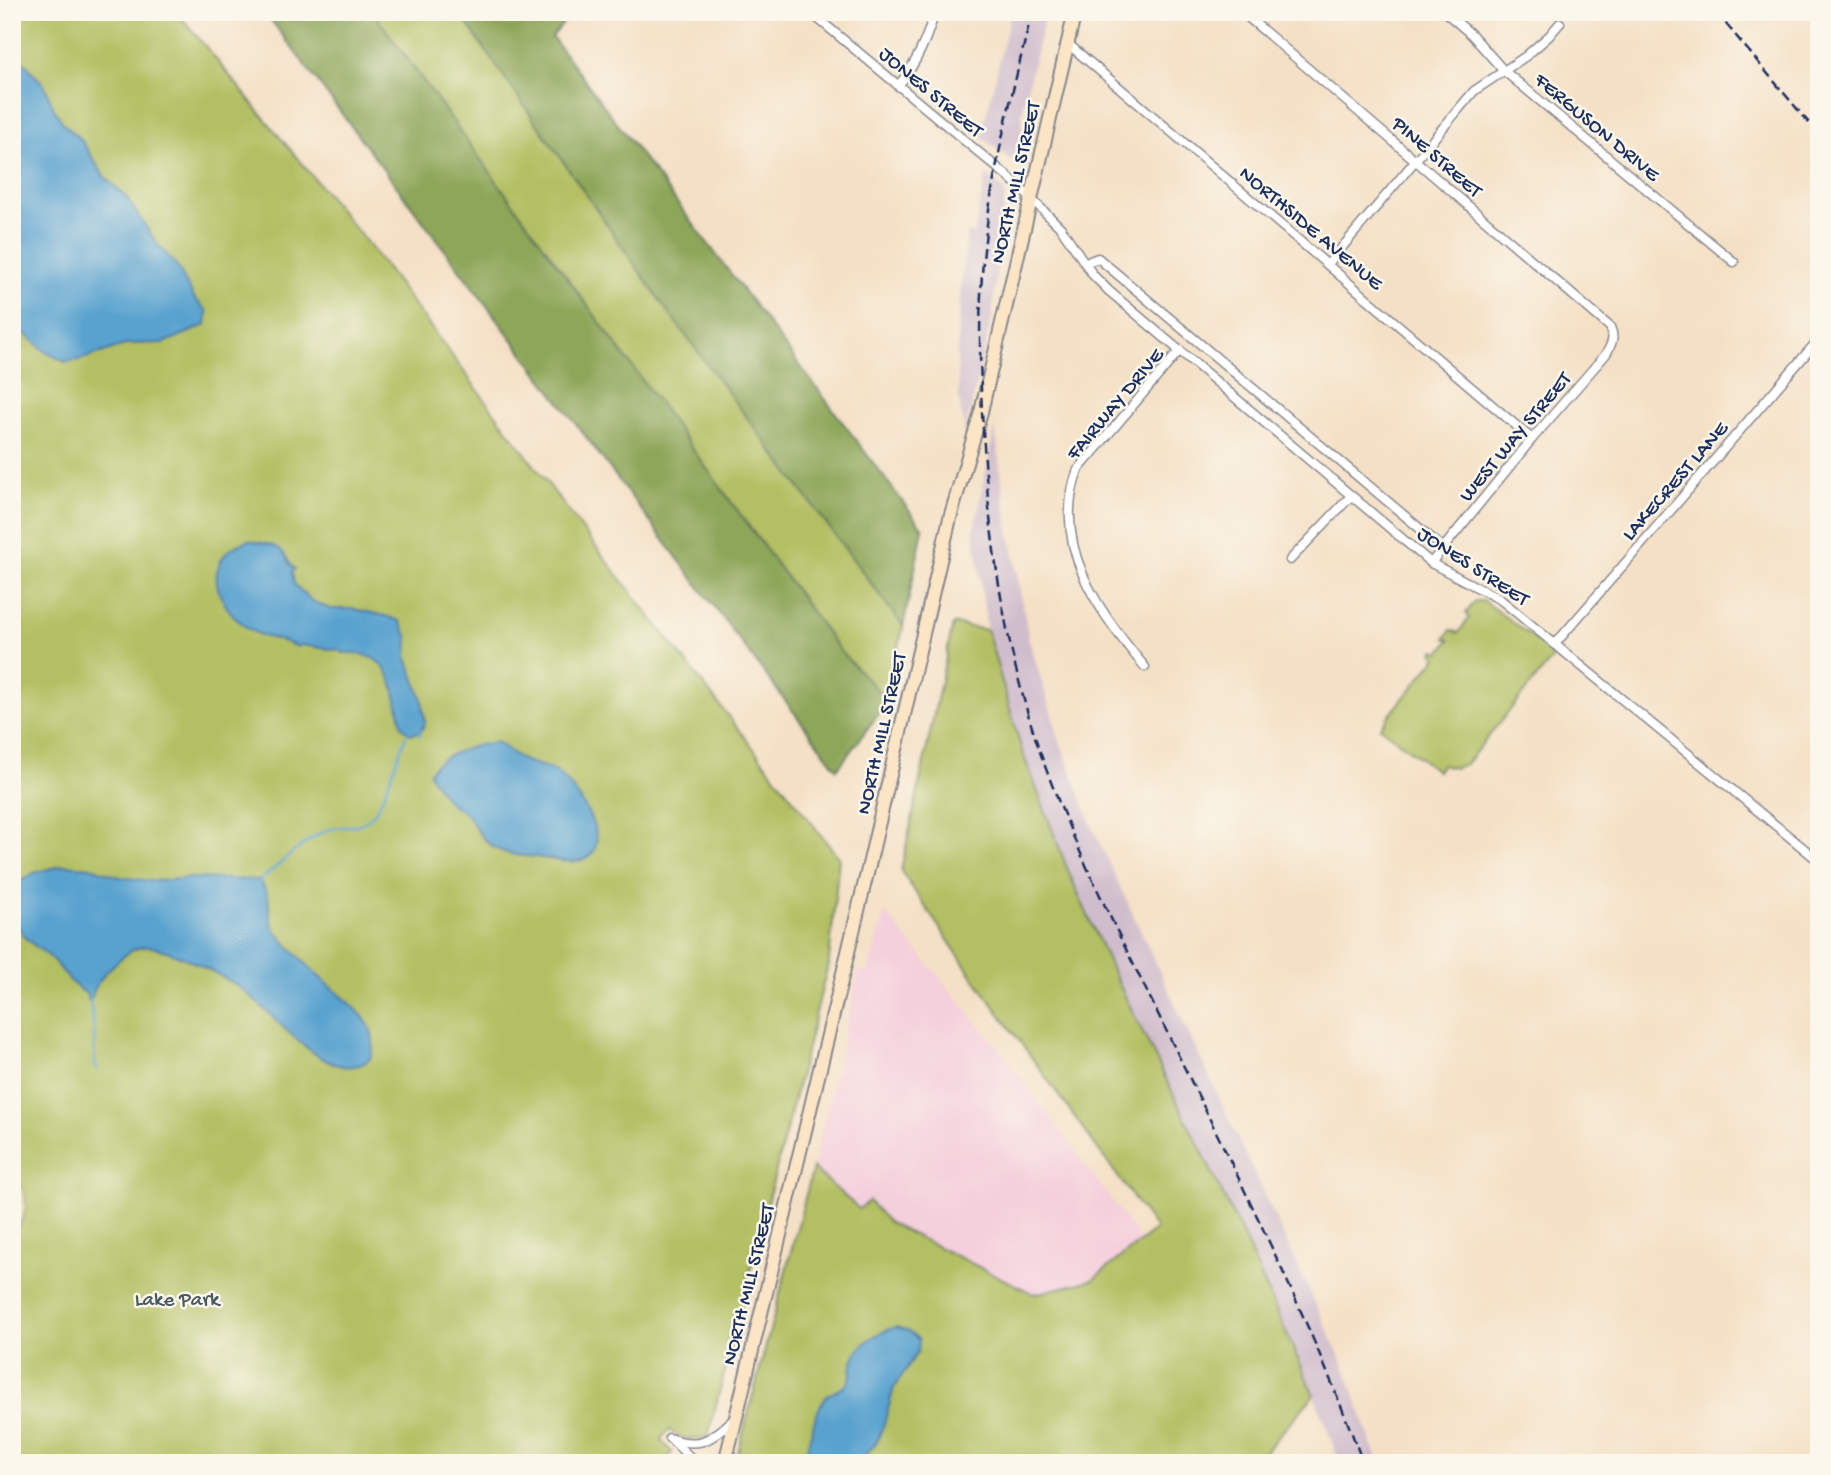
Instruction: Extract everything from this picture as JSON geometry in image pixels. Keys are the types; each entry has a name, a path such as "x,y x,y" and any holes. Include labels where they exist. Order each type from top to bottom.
{"main road":[{"name":"NORTH MILL STREET","path":"725,1463 950,518 981,412 1075,12"}],"street":[{"name":"JONES STREET","path":"810,12 1005,174 1060,228 1109,291 1351,496 1431,563 1501,600 1819,861"},
{"path":"898,86 921,52 935,12"},
{"name":"PINE STREET","path":"1242,12 1610,327"},
{"name":"FERGUSON DRIVE","path":"1445,12 1472,35 1503,70 1734,262"},
{"path":"1328,264 1474,91 1526,56 1560,23"},
{"name":"NORTHSIDE AVENUE","path":"1068,43 1532,439"},
{"name":"JONES STREET","path":"1085,263 1098,258 1443,548"},
{"name":"WEST WAY STREET","path":"1431,563 1532,439 1606,354 1612,345 1613,333 1610,327"},
{"name":"LAKECREST LANE","path":"1556,643 1819,339"},
{"name":"FAIRWAY DRIVE","path":"1145,667 1101,612 1085,582 1074,553 1069,513 1072,488 1079,470 1180,351"},
{"path":"1290,560 1351,496"},
{"path":"696,1463 667,1436 688,1443 705,1442 734,1419"}],"shaded area":[{"path":"1011,12 1046,12 1023,106 1021,134 1012,160 981,137"},
{"path":"986,174 1005,192 992,317 965,432 959,400 957,358 960,295 967,232 974,234"},
{"path":"995,427 1005,507 1029,640 1062,747 1093,829 1344,1365 1379,1463 1340,1463 1314,1395 1069,873 1022,751 987,630 974,530"},
{"path":"885,912 1004,1055 1141,1240 1092,1280 1034,1294 889,1223 870,1201 859,1209 813,1168 859,970 867,973"}],"green space":[{"name":"Lake Park","path":"12,12 177,12 369,245 579,525 839,858 829,961 708,1437 687,1439 669,1430 661,1439 672,1453 662,1463 12,1463"},
{"path":"265,12 572,12 552,37 923,529 888,701 837,769"},
{"path":"265,12 373,12 841,652 888,701 837,769"},
{"path":"459,12 572,12 552,37 923,529 903,626 665,308"},
{"path":"1475,601 1484,601 1551,651 1552,659 1466,764 1454,768 1441,765 1437,771 1380,727 1437,657 1433,652 1440,652 1450,640 1445,638 1451,630 1458,633 1469,618 1466,613"},
{"path":"953,624 987,630 1022,751 1069,873 1112,970 1239,1227 1314,1395 1255,1463 735,1463 813,1168 859,1209 869,1201 889,1223 1034,1294 1092,1280 1156,1229 971,974 901,871"}],"sand":[{"path":"12,1177 23,1189 26,1204 22,1219 12,1232"}],"water":[{"path":"12,34 22,60 45,86 54,109 64,124 82,141 104,176 126,197 158,245 177,266 194,298 207,311 206,325 164,343 128,344 65,362 46,352 12,323"},
{"path":"249,540 273,546 281,551 295,569 292,571 294,584 312,601 330,609 354,609 400,621 408,637 407,658 422,699 425,724 420,732 411,734 402,727 392,682 387,672 372,658 338,650 300,645 297,647 266,637 246,627 228,609 218,587 219,564 226,553"},
{"path":"496,742 523,760 554,770 565,780 590,816 597,841 594,852 585,859 574,862 498,850 484,839 464,812 445,798 429,773 434,766 459,751"},
{"path":"64,865 91,867 120,877 152,881 192,878 260,880 267,894 270,917 276,931 367,1023 373,1046 370,1059 354,1066 337,1065 319,1057 240,988 192,962 152,947 136,949 122,958 102,977 92,998 88,1000 86,993 76,986 51,958 27,939 12,911 13,886 34,873"},
{"path":"896,1327 909,1331 919,1340 918,1351 894,1388 876,1443 858,1463 804,1463 812,1427 823,1401 848,1383 855,1356 864,1344 882,1332"}],"waterway":[{"path":"260,881 317,835 331,829 356,825 371,817 381,801 408,732"},
{"path":"90,999 95,1065 98,1069"}],"railway":[{"path":"1032,12 991,198 980,307 981,400 987,489 997,573 1013,655 1035,737 1075,839 1268,1240 1318,1350 1363,1463"},
{"path":"1716,12 1819,135"}]}
